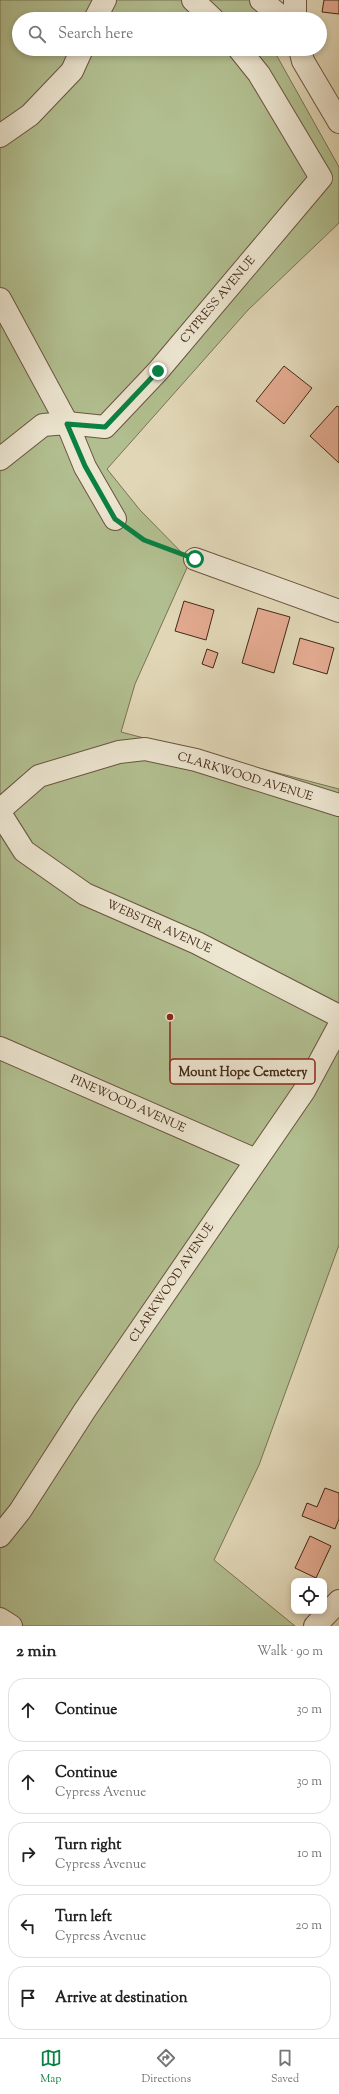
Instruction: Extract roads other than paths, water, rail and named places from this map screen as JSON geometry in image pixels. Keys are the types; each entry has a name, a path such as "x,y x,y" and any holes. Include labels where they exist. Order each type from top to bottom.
{"street":[{"path":"99,12 105,0"},
{"path":"193,0 206,12"},
{"path":"260,0 275,12"},
{"path":"295,0 295,12"},
{"path":"0,136 30,115 72,72 79,56"},
{"name":"CYPRESS AVENUE","path":"67,424 105,427 158,371 321,178 260,74 245,56"},
{"path":"302,56 303,61 339,122"},
{"path":"0,299 67,424 85,466 115,519"},
{"path":"0,459 43,425 67,424"},
{"path":"195,559 339,610"},
{"name":"CLARKWOOD AVENUE","path":"0,812 39,776 120,752 145,749 196,760 339,805"},
{"name":"WEBSTER AVENUE","path":"0,812 24,852 84,894 197,943 339,1016"},
{"name":"CLARKWOOD AVENUE","path":"0,1536 20,1511 85,1410 304,1091 339,1026"},
{"name":"PINEWOOD AVENUE","path":"0,1048 256,1160"},
{"path":"315,1626 339,1601"},
{"path":"0,1619 11,1626"}],"place":[{"name":"Mount Hope Cemetery","path":"170,1017"}]}
